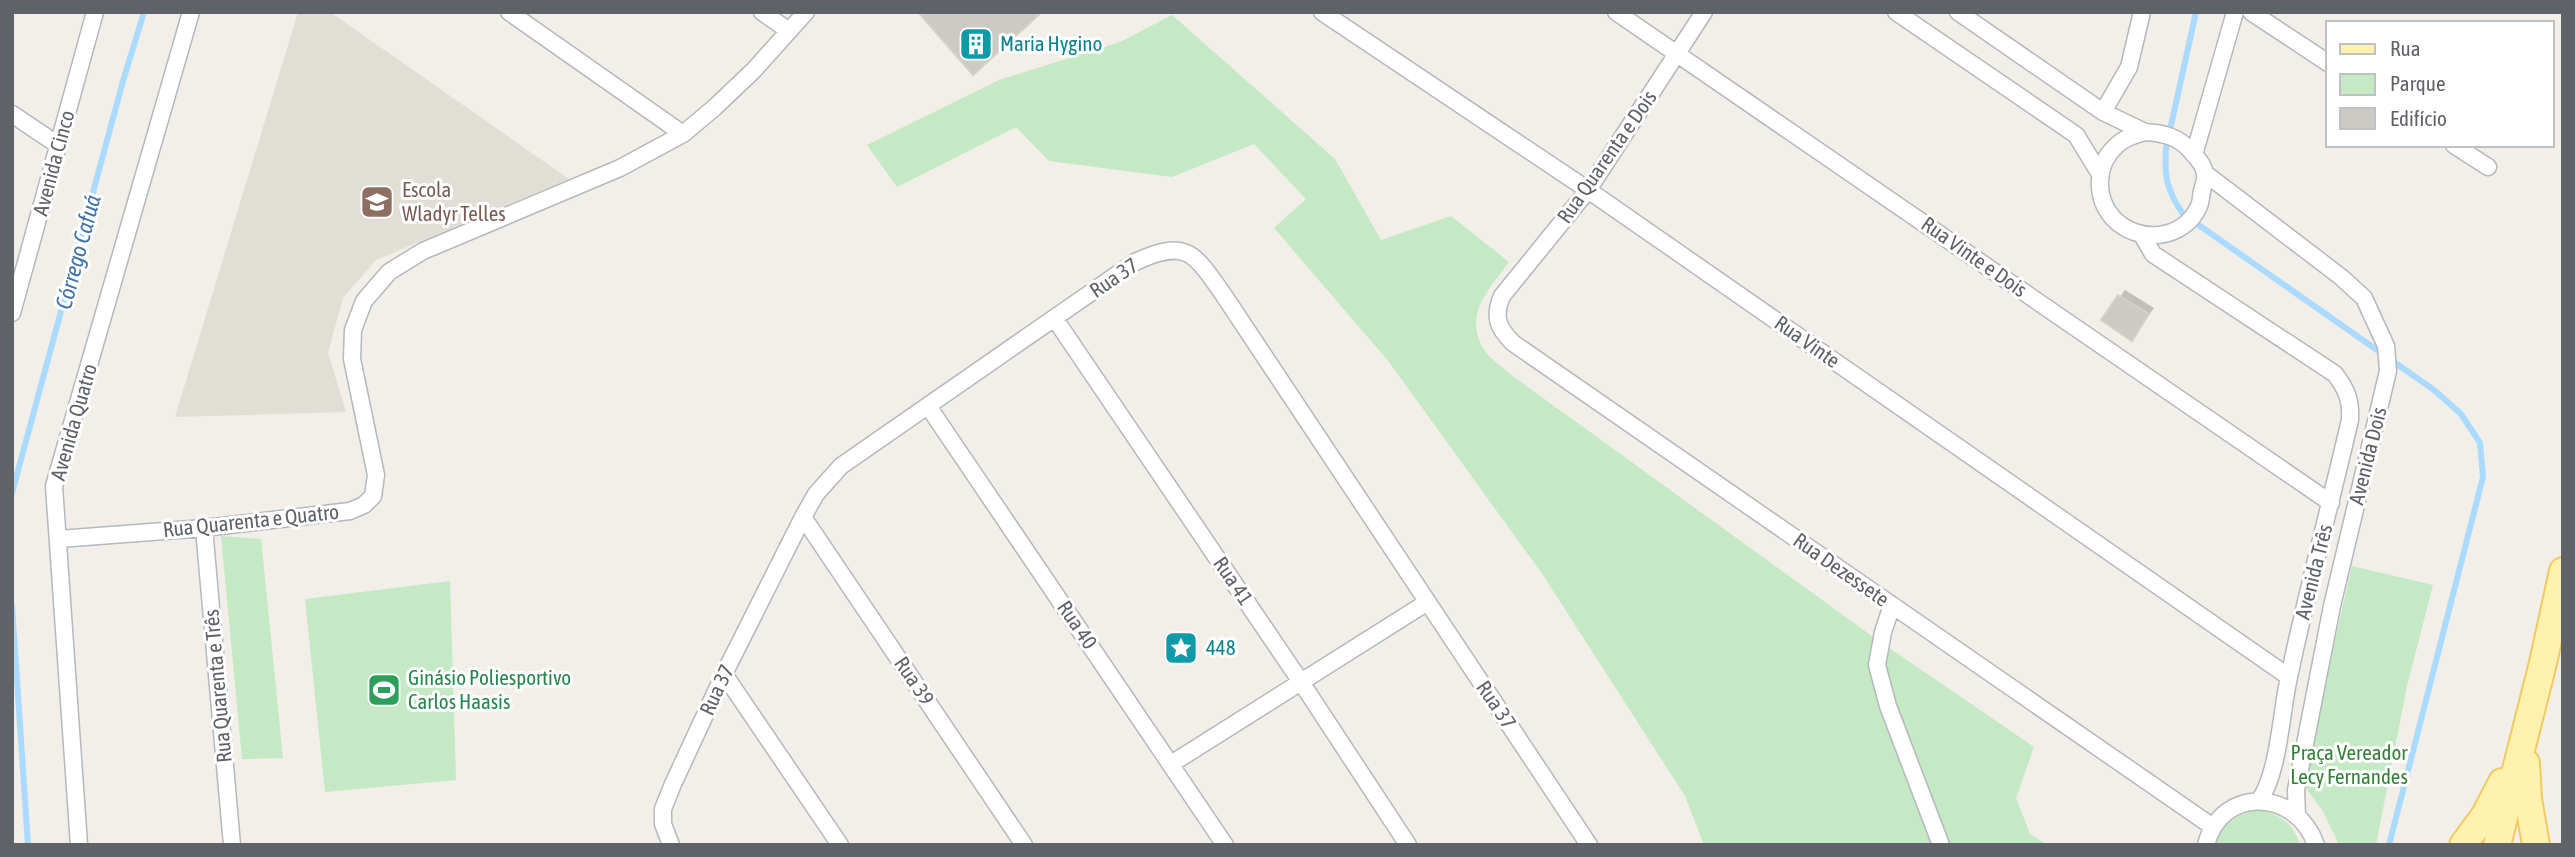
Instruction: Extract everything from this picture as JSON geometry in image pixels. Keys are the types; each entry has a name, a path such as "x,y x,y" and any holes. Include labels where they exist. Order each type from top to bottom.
{"main road":[{"path":"2497,845 2563,572"},
{"path":"2463,845 2499,791 2526,726"},
{"path":"2526,726 2527,786 2536,845"}],"street":[{"name":"Avenida Cinco","path":"12,313 15,294 95,12"},
{"name":"Avenida Quatro","path":"79,845 54,486 191,12"},
{"path":"509,12 683,134"},
{"path":"762,12 789,31"},
{"name":"Rua Quarenta e Quatro","path":"59,539 204,528 350,511 364,505 373,496 376,475 352,359 353,330 356,315 364,301 389,272 423,251 620,168 683,134 714,108 806,12"},
{"name":"Rua Vinte","path":"1322,12 1588,190 2289,677"},
{"name":"Rua Vinte e Dois","path":"1616,12 2331,503"},
{"name":"Rua Quarenta e Dois","path":"1502,296 1588,190 1704,12"},
{"path":"1896,12 2076,135 2100,174"},
{"path":"1958,12 2104,112 2145,132"},
{"path":"2104,112 2129,67 2142,12"},
{"path":"2194,155 2235,12"},
{"path":"2251,12 2326,62"},
{"path":"12,114 58,145"},
{"path":"2145,132 2161,133 2185,144 2206,174 2199,207 2189,220 2175,231 2159,236 2129,231 2109,213 2099,188 2100,174 2106,159 2116,146 2129,137 2145,132"},
{"path":"2457,147 2488,167"},
{"name":"Avenida Dois","path":"2206,174 2341,277 2364,298 2386,346 2388,371 2332,606 2296,790 2297,815"},
{"name":"Avenida Três","path":"2142,235 2153,254 2335,374 2348,391 2351,405 2350,420 2289,677 2271,772 2266,791 2259,801"},
{"name":"Rua 37","path":"671,845 663,824 663,809 724,674 816,494 841,466 1135,262 1169,250 1186,252 1199,261 1589,845"},
{"name":"Rua Dezessete","path":"1502,296 1497,307 1496,320 1502,332 1513,343 2213,827"},
{"name":"Rua 41","path":"1055,319 1408,845"},
{"name":"Rua 40","path":"928,406 1225,845"},
{"name":"Rua 39","path":"803,517 1024,845"},
{"name":"Rua Quarenta e Três","path":"204,528 232,845"},
{"path":"1171,764 1426,603"},
{"path":"1892,605 1883,632 1877,665 1888,706 1941,845"},
{"path":"724,674 840,845"},
{"path":"2206,845 2213,827 2233,808 2259,801 2279,805 2297,815 2306,824 2316,845"}],"shaded area":[{"name":"Escola Wladyr Telles","path":"298,12 330,12 569,179 376,260 343,298 328,353 346,412 175,417"}],"green space":[{"path":"1172,15 1335,159 1381,240 1451,216 1509,262 1486,293 1477,315 1479,338 1485,351 1497,363 1869,634 2034,747 2016,798 2030,834 2047,845 1704,845 1685,796 1543,575 1389,362 1274,228 1306,199 1254,144 1172,177 1049,161 1016,127 897,187 867,145 999,80 1120,42"},
{"path":"221,536 261,539 283,758 242,759"},
{"name":"Praça Vereador Lecy Fernandes","path":"2352,566 2433,585 2407,686 2376,845 2339,845 2323,811 2302,783"},
{"name":"Ginásio Poliesportivo Carlos Haasis","path":"450,581 456,780 325,792 305,599"},
{"path":"2259,810 2285,821 2294,831 2300,845 2216,845 2222,831 2232,820"}],"building":[{"name":"Maria Hygino","path":"918,12 1042,12 973,75"},
{"path":"2118,295 2149,314 2132,341 2101,320"}],"waterway":[{"name":"Córrego Cafuá","path":"12,493 144,12"},
{"path":"2196,12 2166,148 2168,183 2183,214 2434,390 2461,414 2480,443 2483,477 2389,845"},
{"name":"Córrego Cafuá","path":"12,605 28,845"}],"place":[{"name":"Maria Hygino","path":"976,44"},
{"name":"Escola Wladyr Telles","path":"377,202"},
{"name":"448","path":"1181,648"},
{"name":"Ginásio Poliesportivo Carlos Haasis","path":"384,690"}]}
